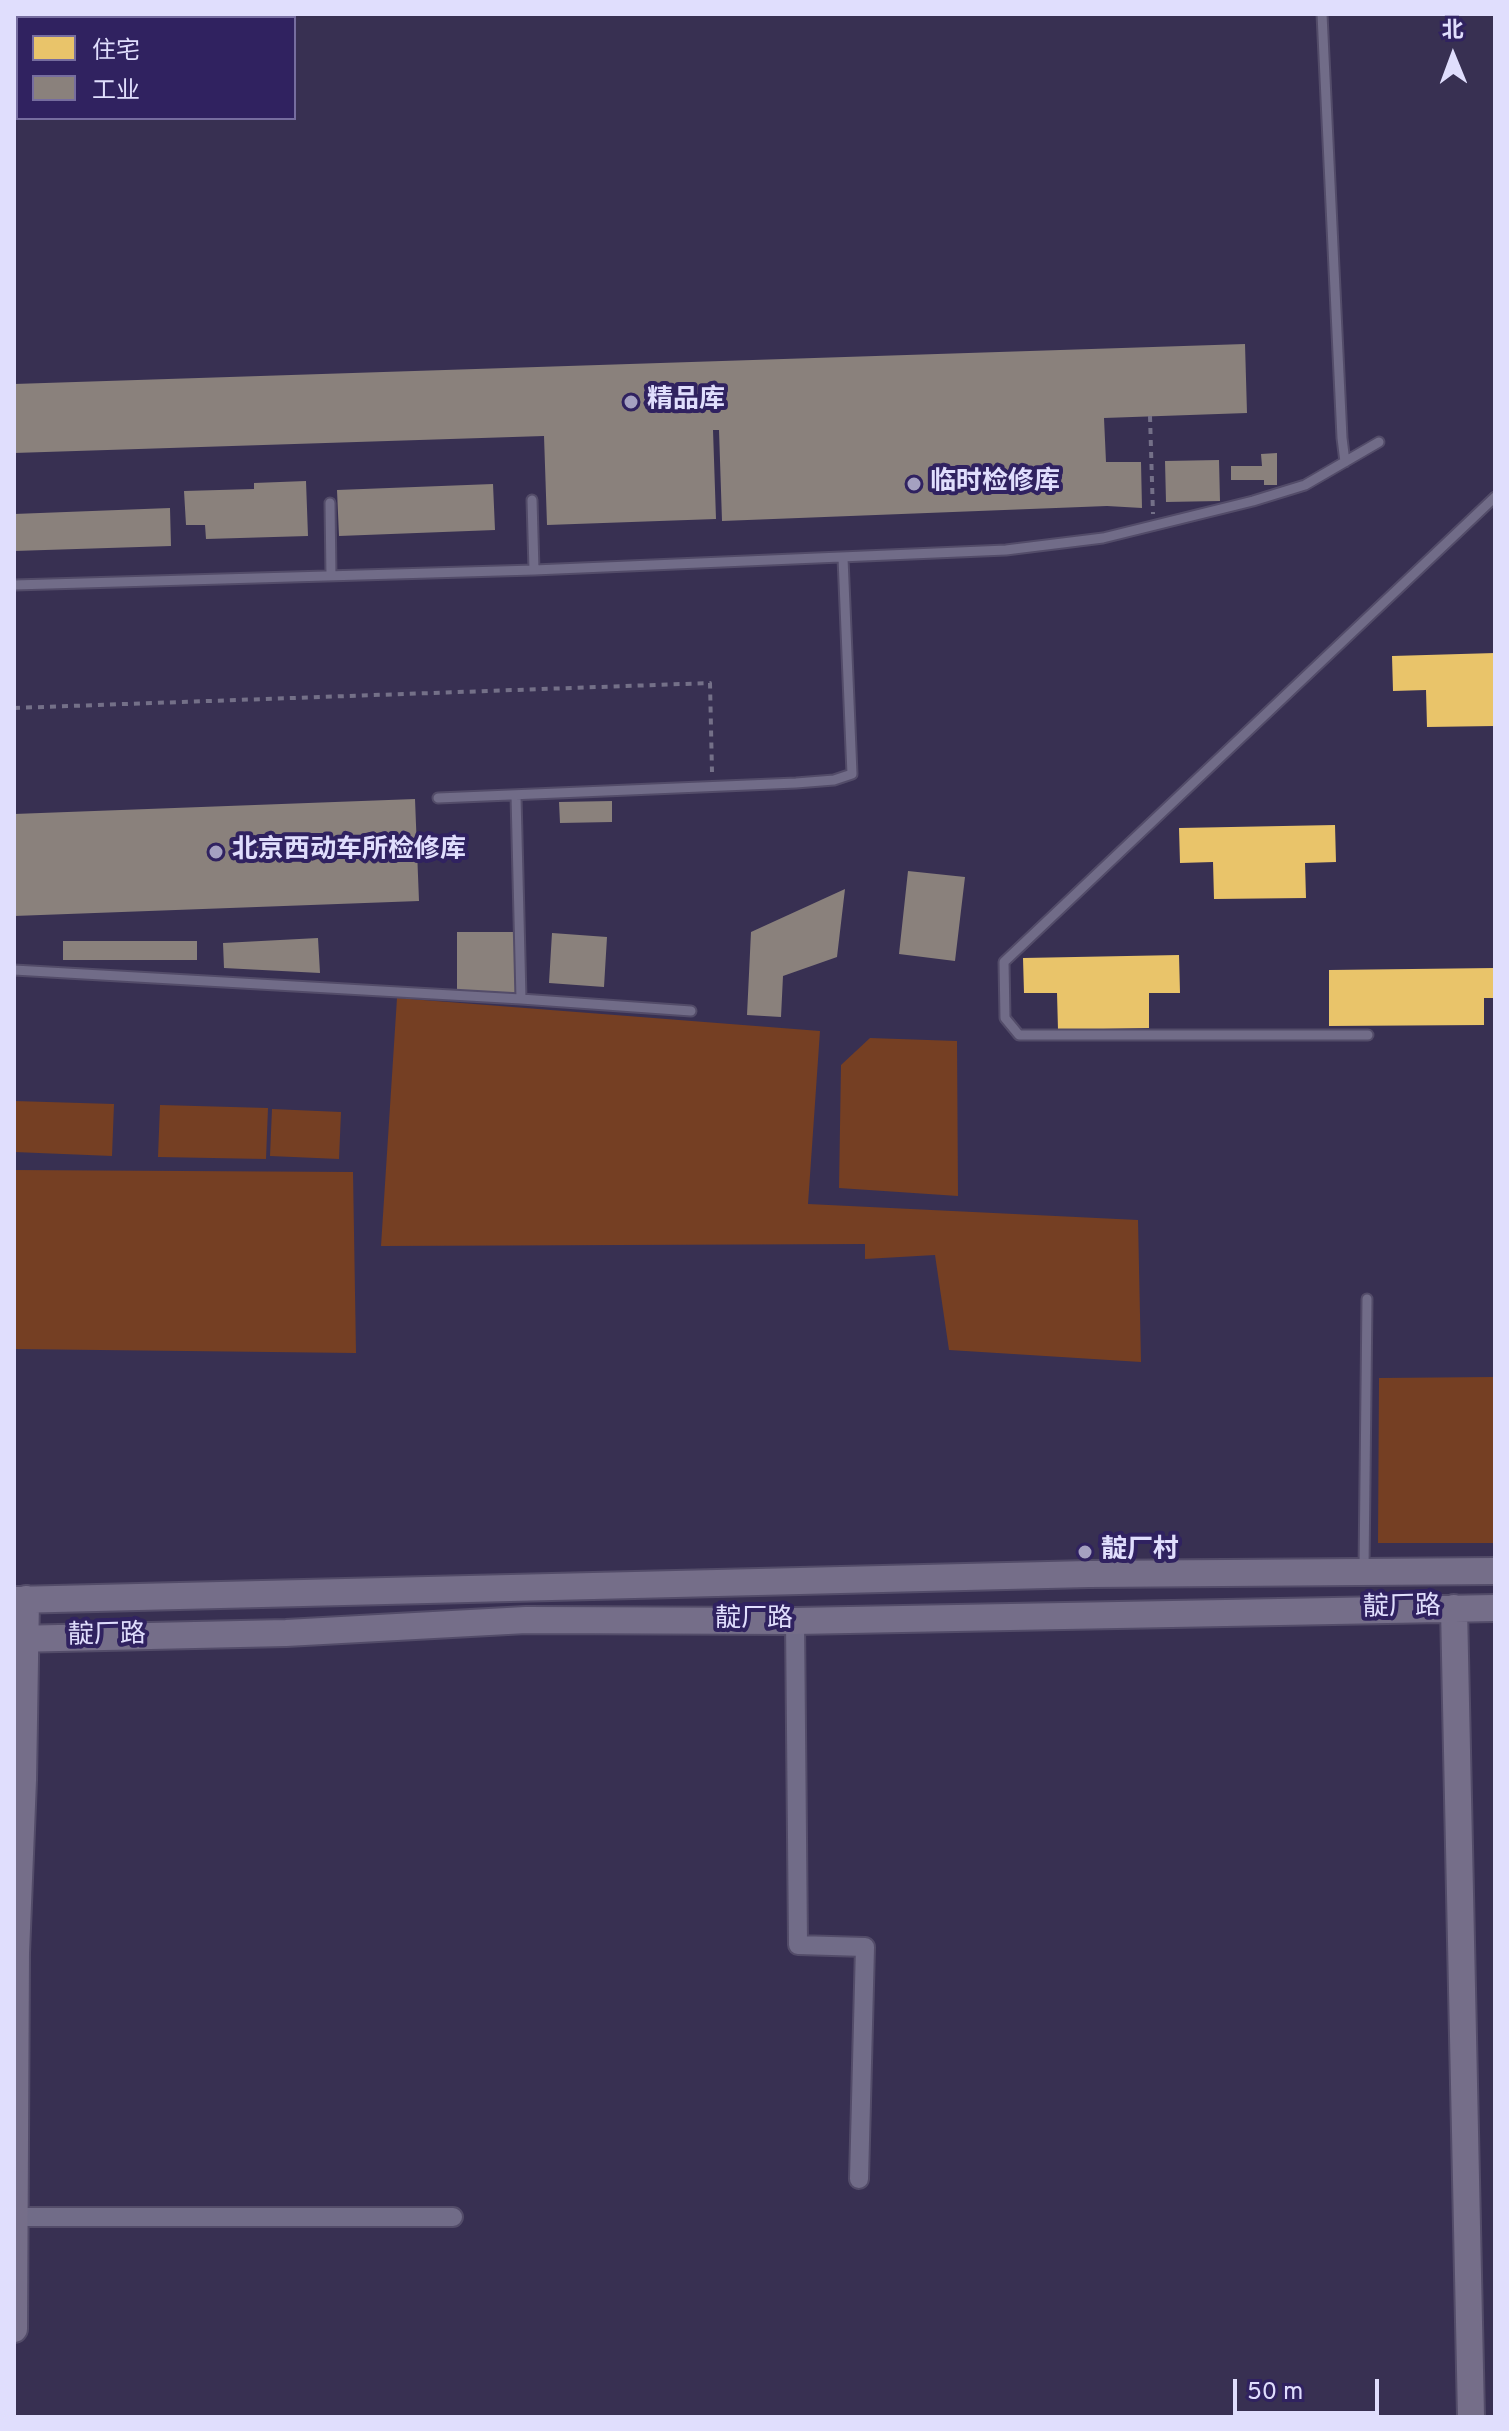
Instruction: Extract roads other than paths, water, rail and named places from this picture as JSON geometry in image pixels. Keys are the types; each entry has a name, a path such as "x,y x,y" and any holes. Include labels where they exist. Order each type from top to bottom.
{"main road":[{"path":"14,2329 16,1953 23,1780 20,1599 1089,1574 1495,1571"},
{"path":"1454,1608 1471,2417"},
{"name":"靛厂路","path":"20,1638 286,1633 526,1620 795,1621 1495,1608"}],"street":[{"path":"795,1621 798,1945 865,1947 859,2179"},
{"path":"14,2217 453,2217"}],"lane":[{"path":"1322,14 1345,462"},
{"path":"14,585 534,570 1006,550 1103,538 1253,501 1305,485 1379,442"},
{"path":"1368,1035 1019,1035 1005,1018 1004,962 1495,497"},
{"path":"532,500 534,570"},
{"path":"330,503 331,576"},
{"path":"438,798 834,780 852,774 843,558"},
{"path":"516,796 521,999"},
{"path":"14,970 691,1011"},
{"path":"1364,1572 1367,1299"}],"place":[{"name":"精品库","path":"631,402"},
{"name":"临时检修库","path":"914,484"},
{"name":"北京西动车所检修库","path":"216,852"},
{"name":"靛厂村","path":"1085,1552"}]}
